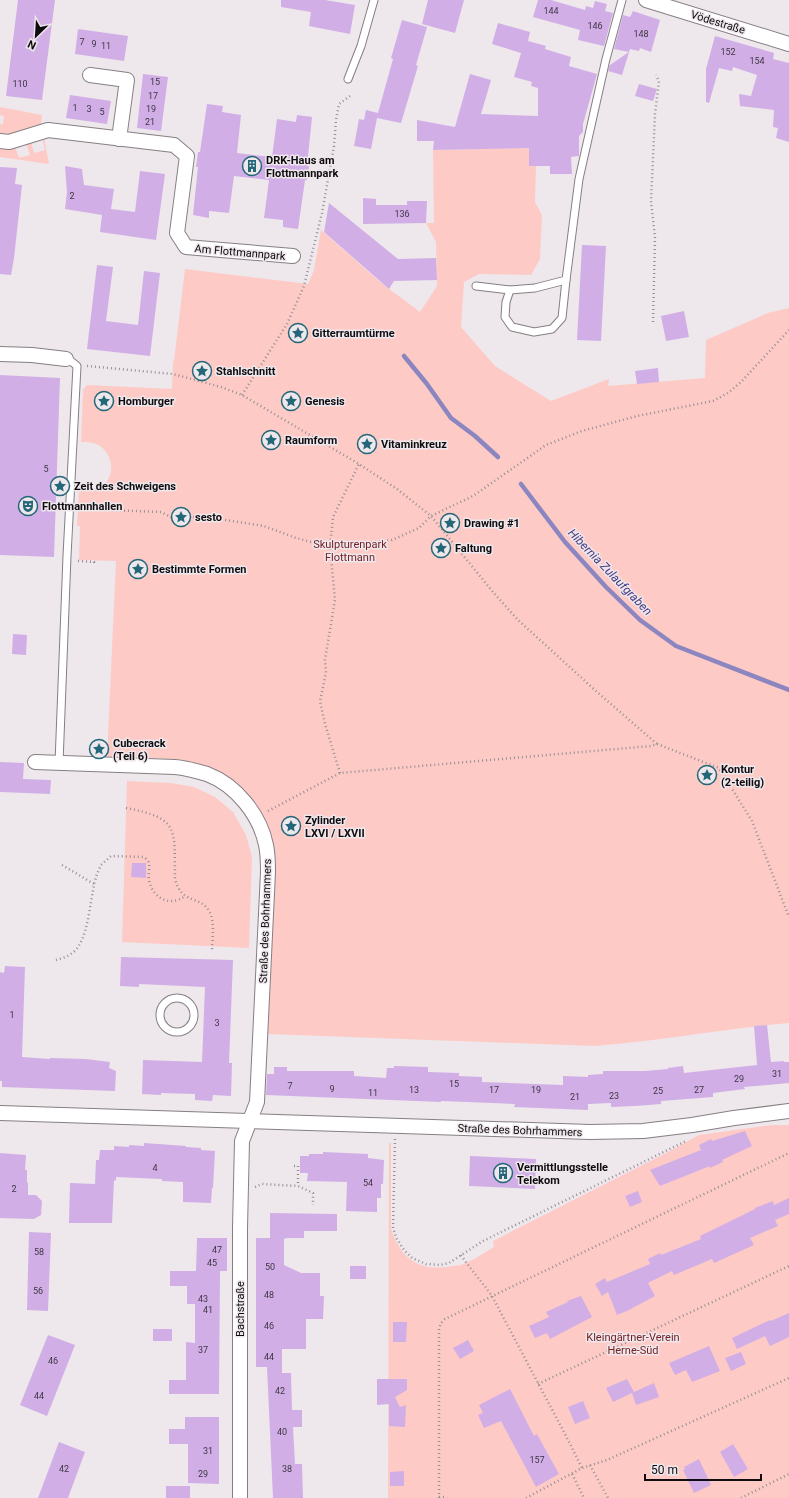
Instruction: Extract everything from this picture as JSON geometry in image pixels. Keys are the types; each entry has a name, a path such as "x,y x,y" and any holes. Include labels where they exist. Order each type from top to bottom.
{"street":[{"name":"Vödestraße","path":"646,0 789,44"},
{"path":"90,75 127,80 119,139"},
{"name":"Am Flottmannpark","path":"0,141 9,142 48,130 174,146 187,156 177,233 186,247 293,256"},
{"path":"0,354 32,355 71,362"},
{"name":"Straße des Bohrhammers","path":"35,762 175,767 189,769 209,775 225,784 236,793 256,817 266,844 268,872 257,1102 250,1121"},
{"name":"Straße des Bohrhammers","path":"0,1113 590,1132 643,1131 789,1111"},
{"name":"Bachstraße","path":"240,1498 240,1229 242,1141 250,1121"}],"lane":[{"path":"348,79 361,46 374,0"},
{"path":"510,290 506,302 505,317 512,327 534,332 552,329 562,318 579,179 606,59 622,0"},
{"path":"476,286 510,290 535,288 566,280"},
{"path":"59,763 70,509 71,362"},
{"path":"181,999 186,1001 193,1010 194,1015 190,1026 181,1032 170,1031 162,1024 160,1013 162,1007 170,1000 181,999"}],"path":[{"path":"653,322 655,237 651,201 655,114 660,81 656,75"},
{"path":"70,509 110,509 161,512 171,517 182,513 192,517 206,517 264,526 296,538 330,547 392,540 419,528 432,516 473,496 546,445 582,431 637,416 713,401 728,393 741,382 789,330"},
{"path":"71,362 173,374 221,387 242,395 359,464 432,516 492,592 518,620 596,691 657,744 719,768 752,822 789,917"},
{"path":"340,773 325,724 320,701 326,673 324,660 335,600 330,547 333,517 359,464"},
{"path":"68,560 94,562 94,566"},
{"path":"256,817 340,773 651,746 657,744"},
{"path":"126,808 145,811 158,816 168,824 173,831 176,879 180,892 185,896 202,903 207,907 211,914 212,951"},
{"path":"56,960 73,953 78,948 84,932 94,884 101,866 111,856 142,857 149,863 148,877 151,887 163,900 173,902 185,896"},
{"path":"62,865 94,884"},
{"path":"395,1126 393,1228 397,1239 404,1250 412,1258 426,1264 440,1265 449,1263 483,1241 684,1142 692,1135 692,1125"},
{"path":"447,1498 445,1496 439,1497 439,1329 444,1319 789,1153"},
{"path":"294,1166 298,1166 298,1186"},
{"path":"241,1188 253,1188 262,1184 298,1186 314,1192 313,1205"},
{"path":"461,1255 471,1271 492,1296 582,1468"},
{"path":"538,1384 789,1266"},
{"path":"526,1498 582,1468 606,1460 789,1378"},
{"path":"590,1465 608,1498"},
{"path":"572,1474 584,1498"},
{"path":"741,1498 789,1474"}],"green space":[{"path":"0,107 42,115 41,124 10,134 0,133 0,124 3,124 4,116 0,115"},
{"path":"42,138 44,138 49,164 0,157 0,147 15,147 19,158 30,155 26,143 31,142 34,153 45,150"},
{"name":"Skulpturenpark Flottmann","path":"529,148 529,165 536,166 535,202 542,215 540,259 531,275 479,274 464,282 461,327 495,366 551,401 609,379 608,386 705,378 706,340 768,313 789,308 789,1023 595,1046 268,1034 275,860 271,840 265,823 256,806 246,792 232,780 217,771 200,764 171,759 107,757 116,561 79,560 80,526 77,526 79,491 93,491 103,485 108,480 111,466 107,453 102,448 94,443 81,442 83,390 87,385 172,389 173,361 185,269 308,284 314,270 321,230 380,282 420,312 437,286 436,242 426,223 434,223 433,150"},
{"path":"127,781 171,783 194,787 215,797 233,812 246,835 252,857 249,948 122,942"},
{"name":"Kleingärtner-Verein Herne-Süd","path":"772,1125 789,1125 789,1498 388,1498 389,1143 391,1143 391,1229 404,1254 417,1264 435,1268 461,1265 478,1257 494,1247 493,1241 699,1135"}],"building":[{"path":"18,0 55,0 42,100 6,96"},
{"path":"281,0 325,0 355,5 350,34 309,26 311,12 281,7"},
{"path":"428,0 464,0 455,33 422,24"},
{"path":"538,0 551,0 585,10 586,6 593,8 595,1 607,4 605,11 613,13 604,46 578,40 580,30 533,17"},
{"path":"633,11 660,20 651,52 640,48 639,51 630,49 622,75 608,71 610,65 629,52 614,49 623,15 630,17"},
{"path":"402,20 427,27 416,65 418,66 401,123 377,118 371,149 354,146 359,119 364,120 366,110 378,113"},
{"path":"498,23 530,32 528,41 546,46 545,49 571,57 569,66 597,74 583,124 583,132 579,136 579,156 571,157 572,174 550,174 550,166 529,166 529,148 433,150 434,141 417,141 417,120 455,127 470,74 491,80 481,114 538,116 538,88 531,86 532,82 514,77 521,53 492,44"},
{"path":"78,29 128,36 124,61 75,54"},
{"path":"715,36 774,53 773,59 789,63 789,142 776,138 778,128 773,127 774,110 740,106 739,94 751,96 757,75 733,67 732,71 719,68 709,103 706,102 706,69"},
{"path":"143,74 168,77 161,131 137,128"},
{"path":"639,84 657,89 653,101 635,96"},
{"path":"70,95 111,101 107,124 66,118"},
{"name":"DRK-Haus am Flottmannpark","path":"207,104 223,106 222,112 241,115 237,153 272,157 277,119 296,122 297,115 312,117 307,166 309,166 307,180 305,180 298,229 283,227 283,220 264,218 269,180 234,176 229,213 209,211 209,218 193,215 198,167 196,167 198,152 200,152"},
{"path":"65,166 82,169 84,185 114,189 111,209 135,212 140,171 165,174 156,240 100,232 102,215 65,209 67,192"},
{"path":"0,167 17,168 15,184 22,185 11,275 0,274"},
{"path":"363,198 376,199 376,205 407,205 407,201 427,201 426,223 363,224"},
{"path":"329,203 398,259 436,258 437,280 394,281 389,289 324,232"},
{"path":"582,245 606,246 601,341 577,340"},
{"path":"97,265 113,267 106,321 138,325 144,271 160,273 150,356 87,349"},
{"path":"684,311 689,337 666,341 661,316"},
{"path":"658,368 659,382 637,384 635,371"},
{"name":"Flottmannhallen","path":"0,375 60,378 54,557 0,555"},
{"path":"13,634 27,635 26,655 12,654"},
{"path":"0,762 24,763 23,779 51,780 50,794 0,792"},
{"path":"132,863 146,863 146,878 131,877"},
{"path":"121,957 233,960 229,1063 232,1063 231,1096 213,1095 212,1101 195,1100 195,1094 142,1094 143,1060 202,1062 205,987 139,984 139,987 120,986"},
{"path":"5,966 25,967 22,1057 86,1059 110,1062 109,1068 116,1071 115,1091 2,1087 2,1081 0,1081 0,972 4,973"},
{"path":"767,1025 771,1062 789,1062 789,1083 744,1087 745,1089 713,1093 713,1097 661,1101 661,1104 635,1106 611,1107 611,1103 588,1104 588,1110 514,1107 515,1104 266,1095 267,1074 274,1074 274,1067 287,1067 287,1071 354,1071 354,1076 386,1078 387,1068 394,1068 394,1066 428,1067 428,1072 459,1073 459,1076 482,1077 482,1082 563,1085 563,1076 588,1077 588,1075 603,1074 603,1071 645,1071 683,1066 684,1073 757,1065 754,1026"},
{"path":"745,1131 752,1146 722,1160 723,1162 710,1168 710,1166 660,1186 650,1170 701,1150 699,1145 711,1139 712,1141"},
{"path":"144,1143 186,1146 201,1148 201,1150 215,1151 211,1203 183,1202 183,1182 162,1181 162,1179 116,1177 116,1181 114,1180 112,1223 69,1223 70,1183 95,1184 96,1160 99,1160 100,1150 114,1150 114,1146 144,1146"},
{"path":"323,1152 368,1154 368,1158 384,1160 383,1184 381,1184 381,1198 377,1198 377,1212 346,1211 347,1182 307,1181 308,1173 300,1173 300,1156 309,1156 309,1154 323,1154"},
{"path":"0,1153 26,1155 25,1170 27,1170 28,1195 36,1195 42,1201 41,1215 34,1219 0,1218"},
{"name":"Vermittlungsstelle Telekom","path":"470,1156 536,1159 535,1189 469,1186"},
{"path":"638,1191 642,1202 630,1207 625,1196"},
{"path":"789,1198 789,1214 775,1220 778,1226 750,1238 754,1245 714,1263 712,1259 674,1275 672,1271 648,1283 655,1296 629,1310 617,1315 608,1292 602,1296 595,1284 605,1278 607,1282 650,1264 648,1259 660,1253 661,1255 701,1239 700,1236 755,1208 773,1201 774,1205"},
{"path":"270,1213 337,1214 337,1231 304,1231 304,1238 284,1239 284,1265 301,1273 320,1273 320,1296 324,1296 323,1319 306,1319 306,1349 282,1349 282,1373 291,1373 292,1410 302,1410 302,1427 293,1427 295,1464 302,1464 303,1498 273,1498 267,1367 256,1367 256,1238 270,1238"},
{"path":"29,1232 51,1233 48,1311 27,1310"},
{"path":"197,1238 227,1238 227,1271 220,1271 219,1394 169,1394 169,1380 186,1380 186,1342 195,1343 195,1304 187,1304 187,1286 170,1286 170,1271 196,1271"},
{"path":"350,1266 366,1266 366,1279 350,1279"},
{"path":"581,1296 592,1317 550,1339 547,1333 535,1338 529,1326 549,1317 546,1312 568,1302 567,1301"},
{"path":"789,1313 789,1337 770,1346 765,1336 737,1349 732,1338 770,1320 771,1321"},
{"path":"393,1322 407,1322 406,1342 393,1342"},
{"path":"153,1329 172,1329 172,1341 153,1341"},
{"path":"48,1335 75,1345 47,1416 20,1405"},
{"path":"468,1340 474,1351 460,1359 453,1348"},
{"path":"709,1346 720,1371 692,1382 686,1370 675,1375 669,1363"},
{"path":"741,1352 746,1364 731,1371 725,1358"},
{"path":"377,1379 407,1379 407,1390 395,1397 400,1407 406,1405 405,1427 389,1426 389,1404 377,1405"},
{"path":"627,1379 634,1392 654,1383 659,1397 636,1405 632,1393 613,1402 606,1388"},
{"path":"510,1389 534,1436 537,1434 559,1474 536,1487 501,1421 484,1428 478,1415 483,1413 479,1405"},
{"path":"583,1401 590,1418 575,1424 568,1407"},
{"path":"185,1417 219,1417 219,1484 188,1483 188,1444 169,1444 169,1429 185,1429"},
{"path":"59,1442 85,1452 68,1498 38,1498"},
{"path":"733,1444 748,1469 734,1477 720,1452"},
{"path":"699,1459 711,1485 694,1493 683,1470 685,1469 684,1467"},
{"path":"404,1471 404,1486 390,1486 390,1472"},
{"path":"166,1486 190,1486 190,1498 166,1498"}],"waterway":[{"name":"Hibernia Zulaufgraben","path":"404,356 427,384 451,418 475,436 498,457"},
{"name":"Hibernia Zulaufgraben","path":"521,484 565,542 606,587 640,620 676,646 789,690"}],"place":[{"name":"DRK-Haus am Flottmannpark","path":"252,166"},
{"name":"Gitterraumtürme","path":"298,333"},
{"name":"Stahlschnitt","path":"202,371"},
{"name":"Homburger","path":"104,401"},
{"name":"Genesis","path":"291,401"},
{"name":"Raumform","path":"271,440"},
{"name":"Vitaminkreuz","path":"367,444"},
{"name":"Zeit des Schweigens","path":"60,486"},
{"name":"Flottmannhallen","path":"28,506"},
{"name":"sesto","path":"181,517"},
{"name":"Drawing #1","path":"450,523"},
{"name":"Faltung","path":"441,548"},
{"name":"Bestimmte Formen","path":"138,569"},
{"name":"Cubecrack (Teil 6)","path":"99,749"},
{"name":"Kontur (2-teilig)","path":"707,775"},
{"name":"Zylinder LXVI / LXVII","path":"291,826"},
{"name":"Vermittlungsstelle Telekom","path":"503,1173"}]}
